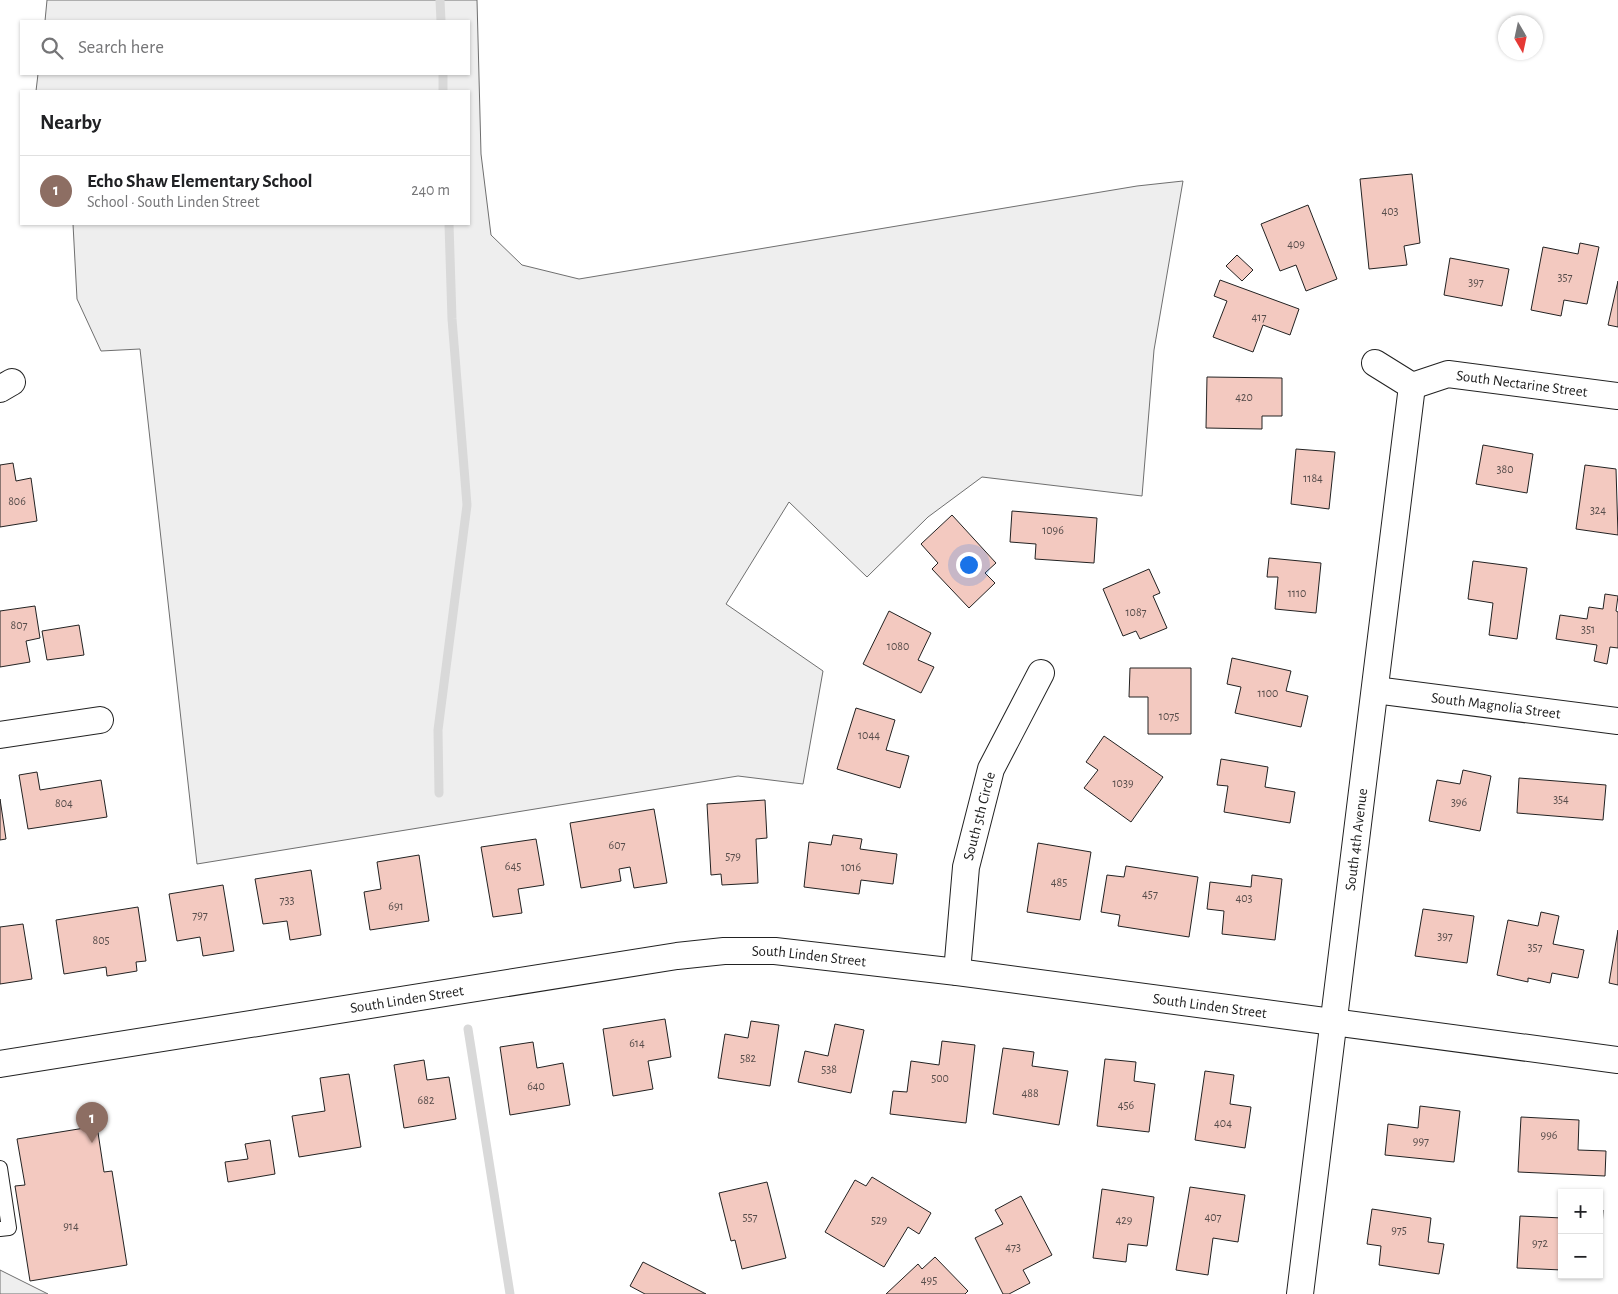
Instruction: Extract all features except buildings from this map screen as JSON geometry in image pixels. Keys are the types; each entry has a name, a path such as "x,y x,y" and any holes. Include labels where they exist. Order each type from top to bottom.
{"street":[{"path":"1375,363 1412,386"},
{"name":"South Nectarine Street","path":"1412,386 1448,374 1618,396"},
{"name":"South 4th Avenue","path":"1300,1294 1412,386"},
{"name":"South 5th Circle","path":"957,972 966,867 991,768 1041,673"},
{"name":"South Magnolia Street","path":"1375,690 1618,720"},
{"path":"0,735 100,720"},
{"name":"South Linden Street","path":"0,1064 724,951 775,951 957,972 1618,1060"}],"lane":[{"path":"0,1168 4,1228"}],"shaded area":[{"path":"47,0 477,0 481,154 491,235 522,265 579,279 1137,186 1183,181 1154,350 1142,496 982,477 928,517 867,577 789,502 726,604 823,671 803,784 738,776 197,864 140,349 101,351 77,299 73,225 470,225 470,90 36,90 38,75 470,75 470,20 45,20"},
{"path":"0,1270 48,1294 0,1294"}],"waterway":[{"path":"440,0 441,20"},
{"path":"443,75 443,90"},
{"path":"439,793 438,730 467,505 452,319 449,225"},
{"path":"468,1029 510,1294"}],"place":[{"name":"Echo Shaw Elementary School","path":"92,1143"}]}
